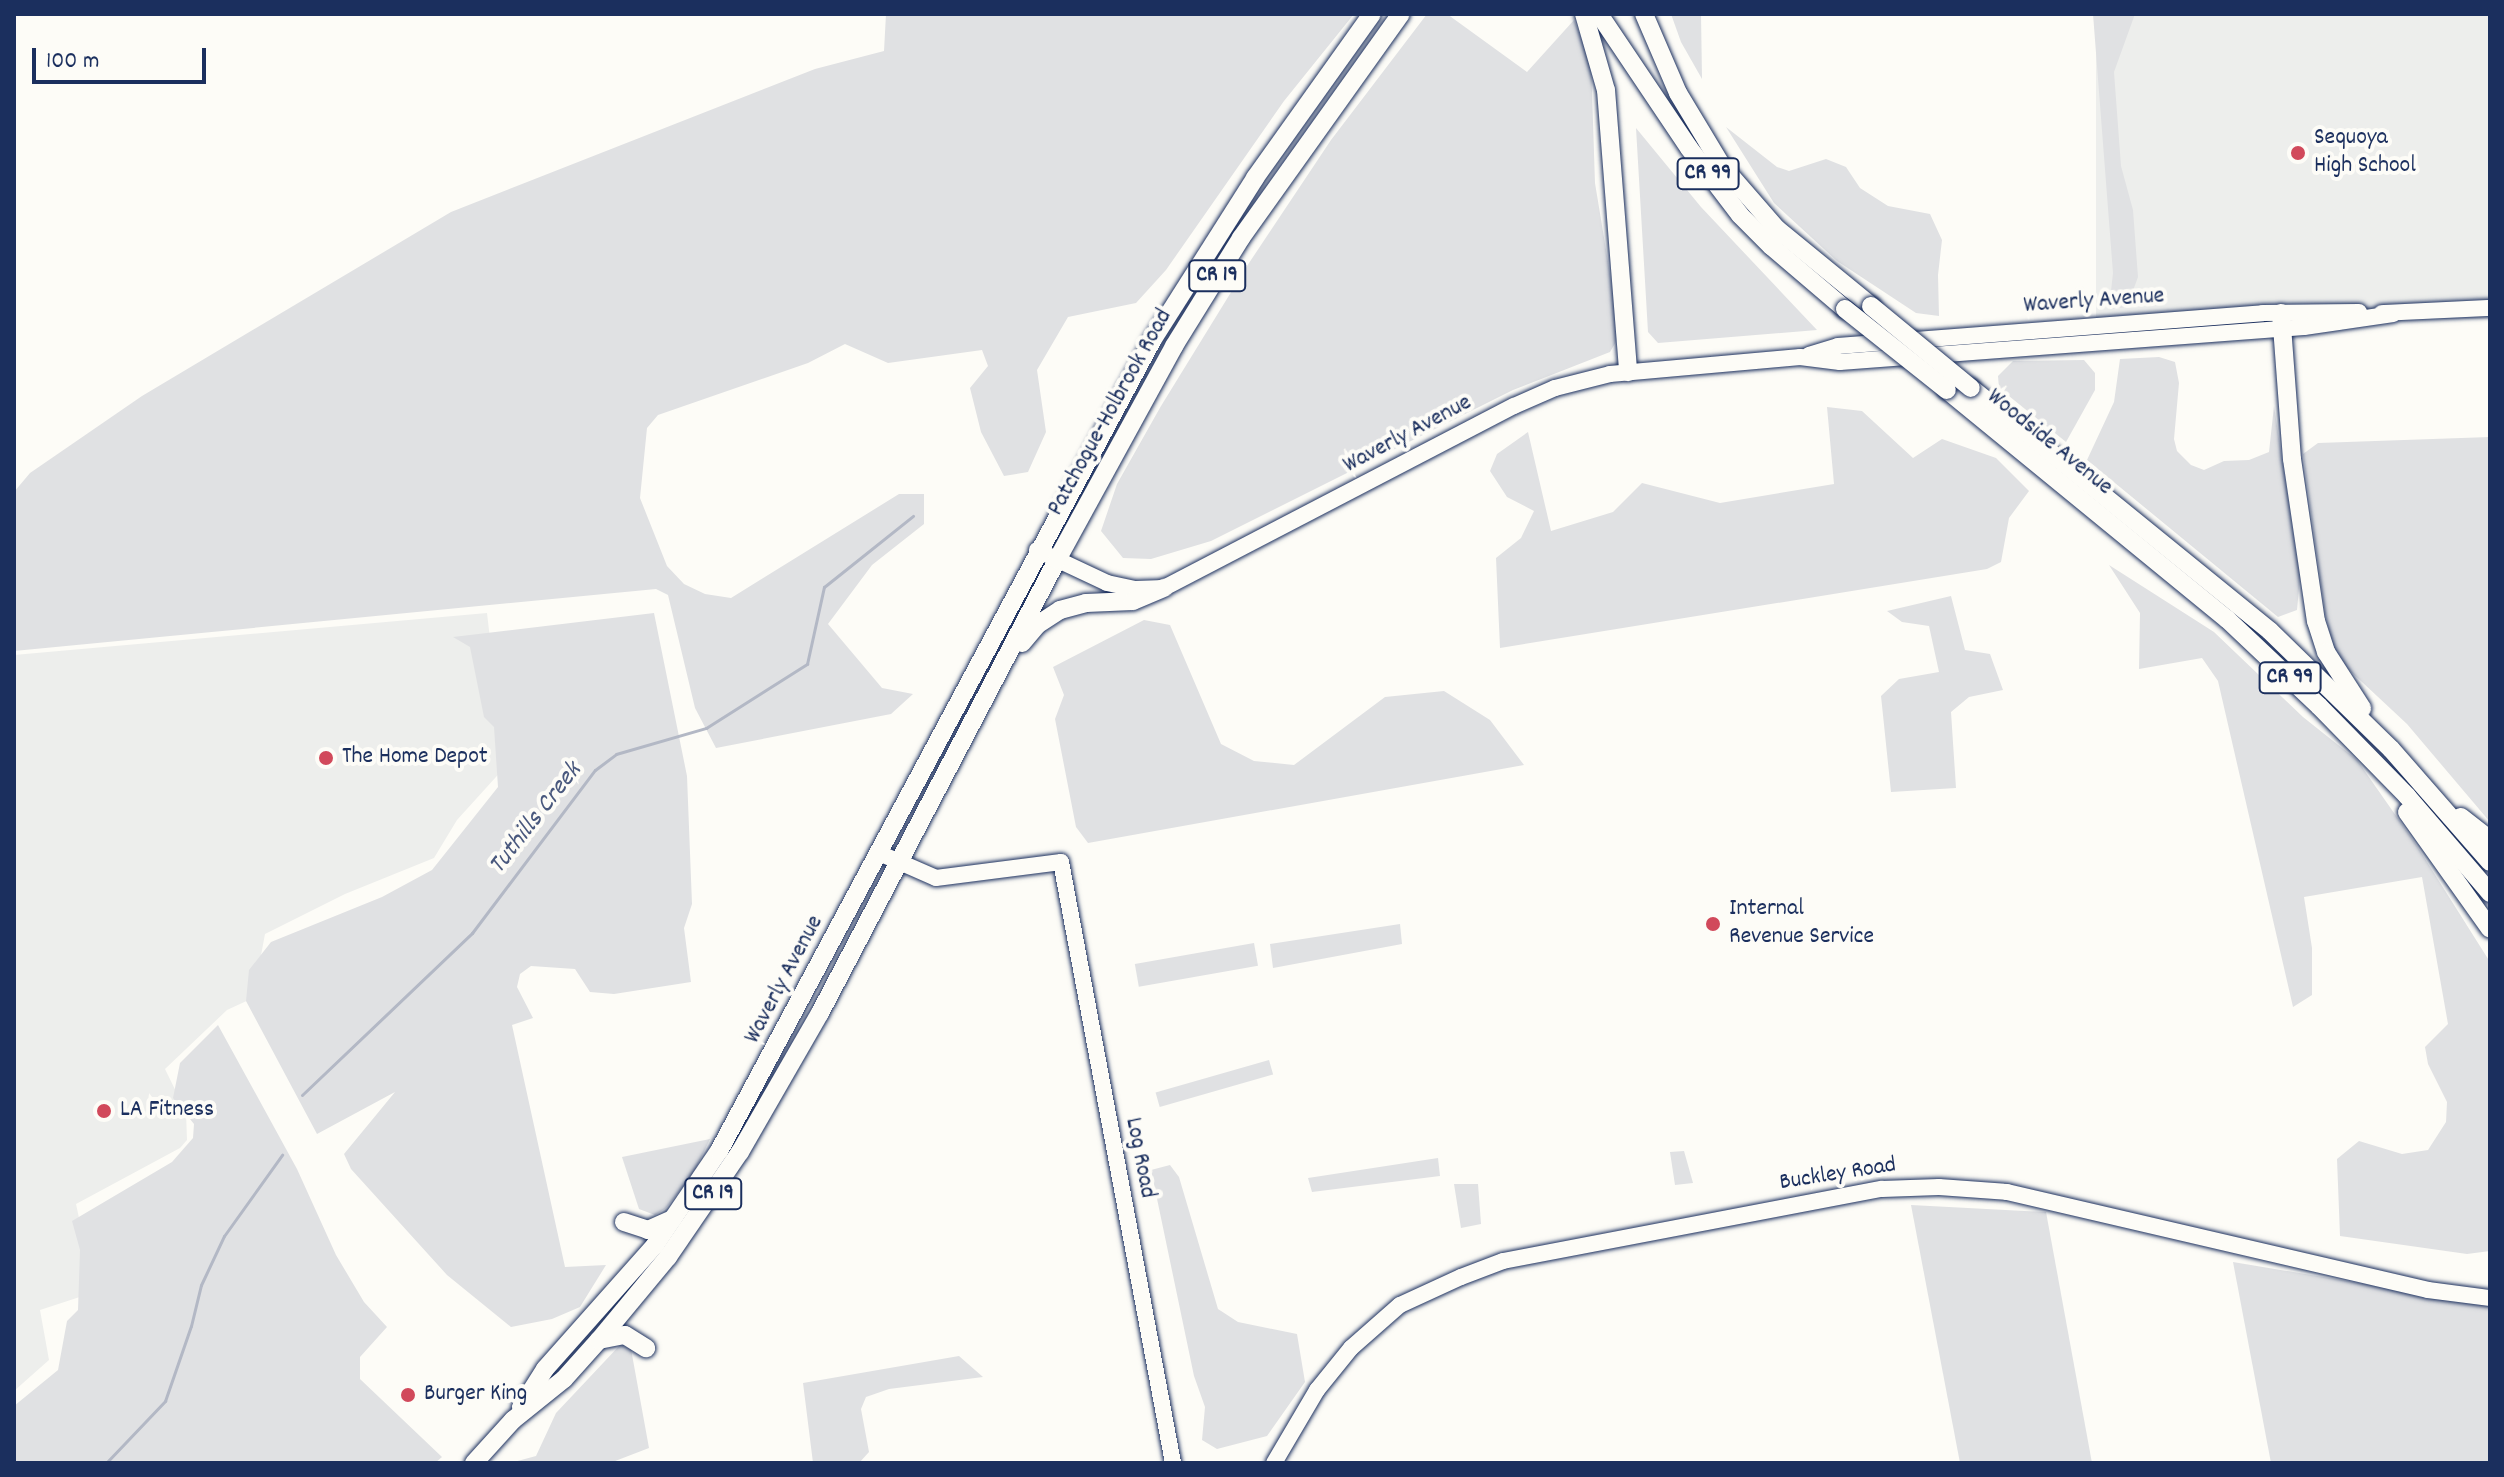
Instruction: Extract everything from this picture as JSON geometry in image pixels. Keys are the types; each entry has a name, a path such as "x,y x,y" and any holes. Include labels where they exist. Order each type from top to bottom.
{"main road":[{"name":"Patchogue-Holbrook Road","path":"1037,550 1121,395 1202,258 1291,125 1372,14"},
{"name":"Patchogue-Holbrook Road","path":"1057,560 1174,346 1241,238 1401,14"},
{"path":"1584,14 1606,90 1628,372"},
{"name":"Woodside Avenue","path":"1599,14 1689,148 1740,215 1771,246 1947,390 2248,612 2391,749 2490,862"},
{"name":"Woodside Avenue","path":"1644,14 1678,93 1722,166 1777,229 1971,388 2050,464"},
{"path":"2281,320 2296,489 2319,633 2338,674 2391,749"},
{"name":"Woodside Avenue","path":"2071,481 2227,619 2364,751 2490,893"},
{"name":"Waverly Avenue","path":"513,1420 545,1369 633,1273 676,1218 747,1102 1037,550"},
{"name":"Waverly Avenue","path":"474,1463 513,1420 564,1379 599,1340 668,1257 740,1152 800,1049 1057,560"},
{"path":"996,677 1031,631 1052,614 1077,604 1133,601 1164,588"},
{"path":"2364,751 2490,929"},
{"path":"2434,796 2490,840"},
{"path":"624,1222 648,1230 676,1218"},
{"path":"599,1340 625,1335 646,1348"}],"street":[{"name":"Waverly Avenue","path":"1037,550 1116,586 1164,588 1537,395 1575,381 1628,372 1800,357 1853,361 2281,320 2490,308"},
{"path":"879,853 899,864"},
{"name":"Log Road","path":"899,864 936,878 1061,862 1173,1463"},
{"name":"Buckley Road","path":"1274,1463 1317,1390 1351,1348 1400,1305 1461,1277 1503,1261 1882,1189 1939,1187 2007,1192 2416,1287 2490,1298"}],"shaded area":[{"path":"886,14 1354,14 1284,101 1166,270 1136,303 1068,317 1037,370 1046,432 1028,472 1004,476 981,432 970,388 988,366 982,350 888,363 845,344 808,363 658,415 647,428 640,498 667,566 684,584 705,594 731,598 899,494 924,494 924,524 872,565 828,624 882,688 913,694 891,714 716,748 695,708 668,595 656,589 14,651 14,492 30,473 142,396 451,212 815,69 884,51"},
{"path":"1427,14 1447,14 1527,72 1574,20 1591,62 1595,183 1620,335 1610,352 1513,390 1211,541 1151,559 1123,558 1101,531 1117,484 1249,263 1331,140"},
{"path":"1671,14 1701,14 1702,79 1681,42"},
{"path":"2093,14 2135,14 2114,72 2121,166 2133,210 2138,277 2127,307 2109,309 2113,273"},
{"name":"Sequoya High School","path":"2096,14 2490,14 2490,319 2096,319"},
{"path":"1726,127 1777,167 1789,171 1826,159 1846,167 1860,188 1888,206 1930,214 1942,240 1938,275 1939,316 1916,313 1837,261 1774,203"},
{"path":"1636,128 1701,207 1817,330 1658,343 1648,332"},
{"path":"2159,357 2175,362 2179,383 2174,439 2177,451 2191,465 2204,470 2224,461 2249,460 2269,452 2274,406 2300,577 2297,610 2278,617 2087,460 2114,402 2120,359"},
{"path":"2084,360 2095,373 2095,390 2066,442 1999,388 1998,376 2013,361"},
{"path":"1827,407 1862,411 1913,458 1942,439 1996,458 2029,491 2009,518 2001,562 1987,569 1500,648 1496,558 1521,538 1534,511 1507,497 1490,471 1497,454 1528,432 1551,531 1613,512 1642,483 1720,503 1834,484"},
{"path":"2490,437 2490,822 2407,724 2347,668 2333,647 2325,613 2303,454 2318,443"},
{"path":"2109,565 2214,632 2303,717 2357,760 2415,843 2490,962 2490,1251 2467,1254 2340,1236 2337,1159 2359,1141 2402,1154 2428,1150 2446,1122 2447,1102 2428,1064 2425,1047 2448,1024 2422,877 2304,897 2312,948 2312,995 2293,1007 2218,681 2202,658 2139,669 2140,613"},
{"path":"1951,596 1965,650 1990,654 2003,690 1969,697 1951,712 1956,788 1891,792 1881,696 1899,679 1939,672 1929,626 1902,622 1887,611"},
{"name":"The Home Depot","path":"487,613 505,767 457,820 434,858 345,894 265,934 253,998 227,1010 165,1069 186,1112 187,1140 180,1148 76,1204 95,1292 40,1310 49,1360 14,1391 14,655"},
{"path":"654,613 687,776 692,904 684,928 691,982 614,994 590,992 575,969 531,966 520,974 517,987 533,1018 512,1025 565,1267 606,1265 580,1307 552,1319 511,1327 447,1275 351,1169 344,1154 395,1092 317,1134 246,1001 249,970 271,942 382,897 432,870 498,787 494,727 484,717 470,647 453,637"},
{"path":"1144,620 1170,625 1221,744 1254,761 1294,765 1385,697 1444,691 1490,720 1524,765 1088,843 1076,827 1055,719 1064,695 1053,667"},
{"path":"1400,924 1402,944 1273,968 1270,944"},
{"path":"1254,943 1258,966 1139,987 1135,964"},
{"path":"218,1025 297,1169 336,1255 364,1302 387,1327 360,1357 360,1379 442,1457 435,1463 14,1463 14,1406 58,1370 67,1321 78,1310 80,1250 72,1221 172,1162 193,1138 194,1124 173,1098 180,1063"},
{"path":"1269,1060 1273,1074 1160,1107 1156,1093"},
{"path":"710,1139 693,1174 666,1208 655,1215 639,1209 622,1157"},
{"path":"1684,1151 1693,1183 1675,1185 1670,1152"},
{"path":"1438,1158 1440,1176 1312,1192 1308,1178"},
{"path":"1170,1165 1179,1177 1218,1309 1238,1322 1297,1334 1305,1382 1267,1436 1217,1449 1202,1440 1205,1407 1194,1376 1151,1170"},
{"path":"1454,1184 1478,1184 1481,1224 1461,1228"},
{"path":"1911,1205 2046,1212 2092,1463 1960,1463"},
{"path":"2233,1262 2490,1305 2490,1463 2271,1463"},
{"path":"620,1345 631,1349 649,1448 610,1463 510,1463 536,1456 556,1413"},
{"path":"959,1356 983,1377 889,1389 866,1397 861,1409 869,1452 859,1463 813,1463 803,1383"}],"waterway":[{"name":"Tuthills Creek","path":"302,1095 472,933 595,770 616,754 706,728 807,664 824,587 913,516"},
{"name":"Tuthills Creek","path":"106,1463 165,1401 191,1326 201,1285 224,1236 282,1155"}],"place":[{"name":"Sequoya High School","path":"2298,153"},
{"name":"The Home Depot","path":"326,758"},
{"name":"Internal Revenue Service","path":"1713,924"},
{"name":"LA Fitness","path":"104,1111"},
{"name":"Burger King","path":"408,1395"}]}
